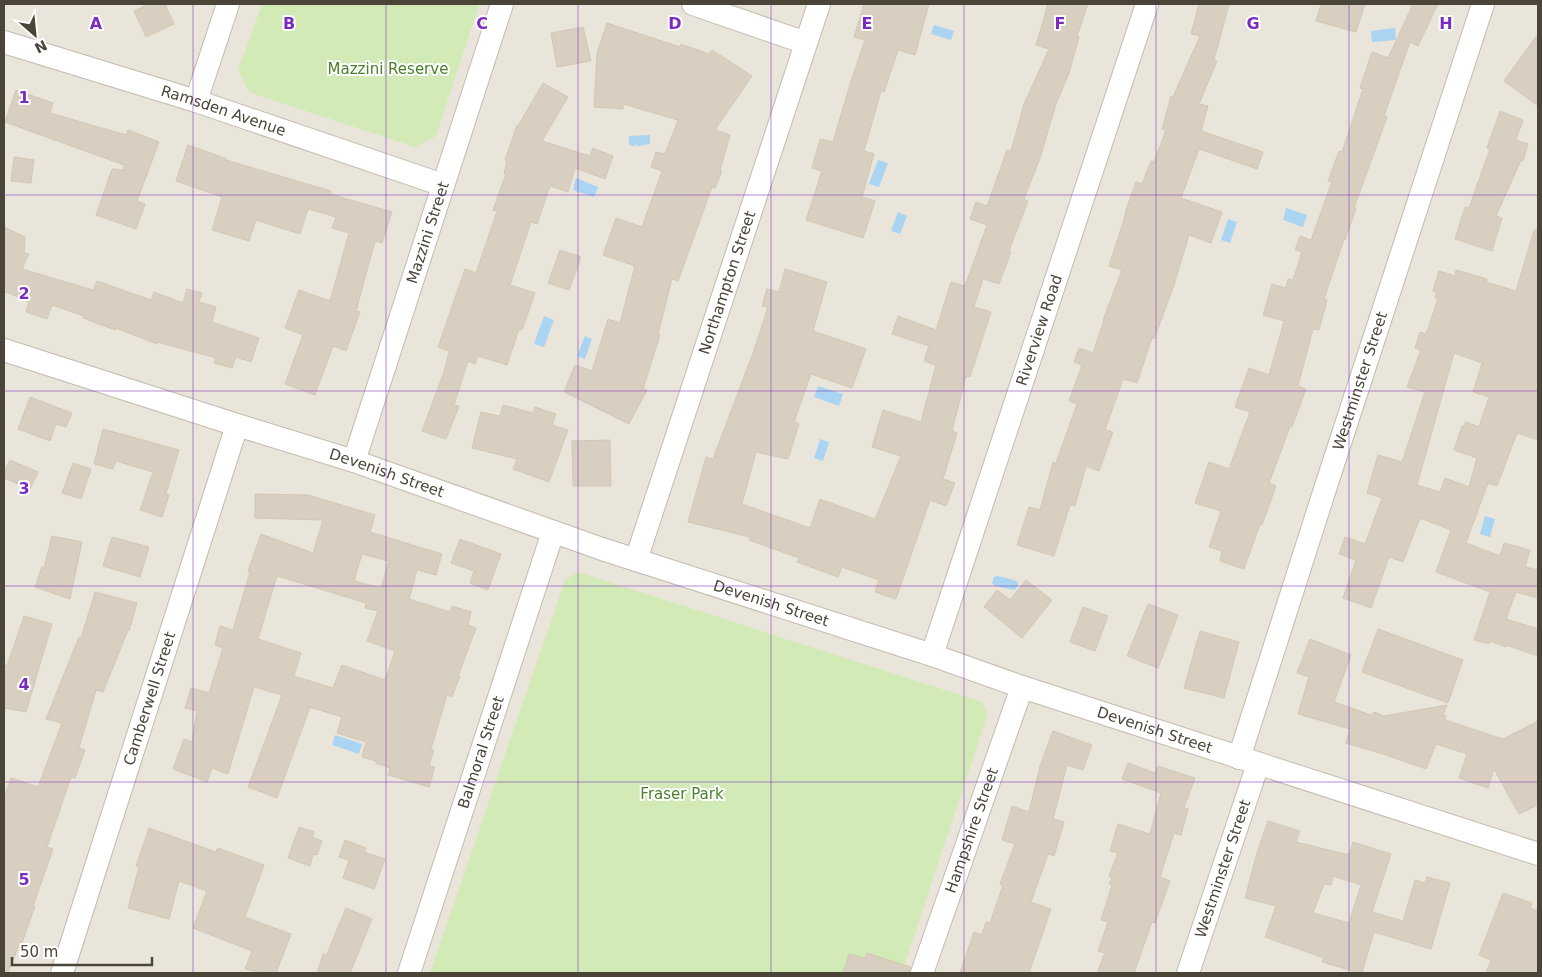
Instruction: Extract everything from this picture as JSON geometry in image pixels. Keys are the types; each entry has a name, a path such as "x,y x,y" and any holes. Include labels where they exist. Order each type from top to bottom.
{"street":[{"path":"196,101 228,4"},
{"name":"Mazzini Street","path":"354,461 502,4"},
{"path":"693,4 806,43"},
{"name":"Northampton Street","path":"636,560 819,4"},
{"name":"Riverview Road","path":"932,655 1147,4"},
{"name":"Westminster Street","path":"1188,973 1248,761 1409,231 1484,4"},
{"name":"Ramsden Avenue","path":"4,42 196,101 443,185"},
{"name":"Devenish Street","path":"4,350 237,426 354,461 636,560 1538,854"},
{"name":"Camberwell Street","path":"62,973 237,426"},
{"name":"Balmoral Street","path":"409,973 553,532"},
{"name":"Hampshire Street","path":"922,973 1022,687"}],"shaded area":[{"path":"4,4 1538,4 1538,973 4,973"}],"green space":[{"name":"Mazzini Reserve","path":"262,4 479,4 436,136 415,147 249,92 238,70"},
{"name":"Fraser Park","path":"578,572 982,702 988,713 902,973 430,973 565,580"}],"water":[{"path":"934,25 954,31 951,40 931,34"},
{"path":"1395,28 1396,40 1372,42 1371,31"},
{"path":"650,135 650,144 644,145 640,143 643,146 636,146 638,143 634,146 629,145 629,136"},
{"path":"878,160 888,163 879,187 869,184"},
{"path":"576,178 598,187 594,197 573,190"},
{"path":"1286,208 1307,215 1303,227 1283,220"},
{"path":"898,212 907,216 900,234 891,231"},
{"path":"1228,219 1237,222 1230,243 1221,240"},
{"path":"544,316 554,320 544,347 534,344"},
{"path":"585,336 592,339 585,359 577,356"},
{"path":"818,386 843,394 839,406 814,397"},
{"path":"820,439 829,442 823,461 814,458"},
{"path":"1485,516 1495,519 1490,537 1480,534"},
{"path":"998,576 1017,581 1017,587 1014,590 995,586 992,583 994,577"},
{"path":"335,735 362,744 359,754 332,745"}],"building":[{"path":"149,4 165,4 174,24 146,37 134,11"},
{"path":"864,4 929,4 915,55 898,50 884,92 881,91 864,151 874,154 862,197 875,201 863,238 806,220 822,171 812,168 820,139 833,142 865,40 854,37"},
{"path":"1048,4 1088,4 1077,36 1079,37 1069,73 1056,104 1040,158 1024,199 1028,201 999,284 983,279 974,307 991,312 970,377 966,376 952,431 957,433 943,479 955,483 946,506 930,500 896,599 875,592 879,580 842,567 838,577 797,562 799,558 749,540 750,537 688,522 706,457 713,459 753,353 768,307 762,306 767,289 779,292 785,269 827,282 813,331 866,349 852,388 811,374 794,422 799,424 788,459 756,452 742,504 810,528 820,499 875,519 901,456 872,447 883,410 921,422 936,365 924,361 929,346 892,334 898,316 936,330 951,282 965,286 987,225 970,219 976,202 987,206 1007,150 1011,151 1024,104 1049,49 1036,45"},
{"path":"1199,4 1229,4 1214,60 1217,61 1199,104 1208,106 1201,131 1263,152 1257,169 1199,149 1181,198 1222,212 1211,243 1189,235 1173,288 1154,339 1152,338 1137,383 1123,379 1105,430 1113,432 1099,471 1086,466 1075,506 1070,505 1054,556 1017,545 1029,507 1040,510 1053,462 1056,463 1077,404 1069,401 1082,365 1074,362 1079,348 1093,353 1122,270 1109,266 1136,182 1142,184 1151,161 1154,162 1166,130 1162,129 1171,96 1173,97 1200,36 1191,34"},
{"path":"1321,4 1365,4 1356,32 1316,21"},
{"path":"1413,4 1438,4 1418,46 1410,42 1384,116 1387,117 1324,299 1327,300 1319,330 1313,329 1298,386 1306,389 1269,483 1276,486 1244,569 1220,561 1222,551 1209,547 1221,511 1195,503 1209,462 1229,469 1250,412 1235,407 1249,368 1269,375 1284,321 1263,315 1272,284 1286,288 1288,279 1293,280 1302,252 1295,250 1300,236 1311,240 1332,182 1328,181 1339,151 1342,152 1363,89 1360,88 1372,52 1388,58"},
{"path":"607,23 680,47 681,44 709,54 712,50 752,76 715,130 730,135 720,170 722,171 715,188 712,187 678,281 672,279 658,334 660,335 643,389 647,390 629,424 564,392 575,365 592,371 608,319 620,323 635,266 603,255 616,218 642,227 662,171 651,167 656,152 665,154 678,120 623,104 623,109 594,107 597,53"},
{"path":"583,27 591,61 557,67 551,33"},
{"path":"1538,34 1538,106 1504,81"},
{"path":"543,83 568,97 542,141 590,156 593,148 613,156 605,179 575,168 568,192 550,186 537,224 531,222 510,285 535,293 522,330 519,329 507,365 478,356 475,364 468,361 454,405 459,406 446,439 422,431 444,372 449,351 438,347 465,269 476,273 497,211 493,210 506,174 504,173 507,161 505,160 517,125"},
{"path":"16,90 53,103 50,113 126,135 128,130 159,142 137,201 145,204 136,229 96,215 112,169 123,170 124,165 5,122"},
{"path":"1500,111 1523,120 1516,140 1528,144 1523,161 1521,160 1496,216 1502,218 1492,251 1455,239 1465,207 1469,208 1490,149 1487,148"},
{"path":"188,145 226,160 331,191 330,194 392,212 382,243 375,241 356,311 360,312 346,351 333,346 315,395 285,384 303,335 285,328 299,290 330,301 349,233 332,228 336,217 308,209 300,234 256,220 249,241 212,230 222,197 176,181"},
{"path":"14,157 34,160 31,183 11,181"},
{"path":"4,227 25,237 24,253 29,254 22,269 93,290 97,281 151,300 154,292 183,303 187,289 202,293 199,302 216,307 212,322 259,338 251,362 236,357 232,368 214,363 216,358 157,342 157,344 52,305 47,319 26,312 29,302 4,291"},
{"path":"1534,230 1538,231 1538,440 1517,433 1497,486 1488,483 1466,543 1500,556 1504,543 1530,550 1525,567 1538,570 1538,598 1516,592 1506,619 1538,629 1538,656 1490,641 1489,644 1474,640 1490,592 1436,572 1451,530 1420,518 1403,562 1389,557 1371,608 1343,598 1356,560 1339,554 1345,537 1365,544 1382,498 1367,493 1378,455 1402,462 1425,392 1407,387 1421,350 1415,348 1420,332 1426,334 1438,299 1435,298 1437,292 1433,291 1439,271 1455,276 1456,270 1487,279 1486,282 1516,291","holes":["1454,353 1482,363 1473,392 1489,397 1479,427 1466,422 1462,426 1454,450 1477,458 1469,487 1445,478 1440,492 1417,485"]},
{"path":"560,250 581,257 569,290 548,283"},
{"path":"30,397 72,413 66,427 56,424 50,441 18,429"},
{"path":"503,405 533,413 535,407 556,414 552,425 568,430 549,482 513,469 517,459 472,448 481,412 500,416"},
{"path":"103,429 179,450 166,494 169,495 162,517 140,510 153,472 116,461 113,469 94,464"},
{"path":"610,440 611,486 573,486 572,441"},
{"path":"10,460 38,472 30,489 4,478 4,473"},
{"path":"73,463 91,469 81,499 62,493"},
{"path":"255,494 308,495 375,515 370,532 442,554 436,575 417,570 409,599 450,612 452,606 471,612 468,625 476,628 452,697 447,695 431,749 434,750 429,766 435,767 429,787 388,775 390,768 362,757 366,742 337,733 342,717 310,707 277,798 248,787 282,695 254,687 228,774 212,768 207,782 173,769 184,739 192,742 197,711 185,708 191,688 209,693 223,648 215,645 220,626 233,630 250,572 248,571 261,534 313,553 323,520 255,518","holes":["362,554 389,561 381,588 354,581","277,576 366,603 365,608 378,611 367,641 395,651 385,680 342,665 333,688 294,676 301,653 258,639"]},
{"path":"52,536 82,542 70,599 35,587 42,567 44,568"},
{"path":"112,537 149,547 140,577 103,566"},
{"path":"460,539 501,554 488,590 470,583 474,571 451,563"},
{"path":"1026,580 1052,600 1022,638 984,607 997,590 1010,600"},
{"path":"95,592 137,603 129,631 103,692 96,690 79,748 85,750 75,778 71,777 47,847 53,849 33,906 35,906 22,943 20,943 8,973 4,973 4,798 11,778 38,787 62,723 46,719 79,637 81,638"},
{"path":"1148,604 1178,615 1158,668 1127,656"},
{"path":"1083,607 1108,616 1095,651 1070,642"},
{"path":"24,616 52,624 26,712 4,708 4,665 7,666"},
{"path":"1378,629 1463,660 1448,703 1362,672"},
{"path":"1200,631 1239,642 1224,698 1184,688"},
{"path":"1310,639 1351,655 1334,702 1371,715 1374,712 1384,716 1447,705 1443,715 1446,716 1445,720 1503,739 1538,721 1538,805 1519,814 1494,769 1488,788 1459,778 1467,754 1436,744 1426,769 1346,743 1350,729 1298,714 1309,677 1297,673"},
{"path":"1053,731 1092,745 1083,770 1067,765 1053,819 1064,822 1054,856 1048,854 1031,902 1051,909 1029,973 960,973 974,932 982,935 986,922 990,923 1003,885 1000,884 1015,844 1002,840 1012,806 1029,812 1040,766"},
{"path":"1128,763 1155,773 1158,766 1195,778 1184,808 1188,809 1181,835 1174,833 1160,877 1170,881 1155,923 1152,922 1134,973 1097,973 1105,953 1098,951 1108,922 1101,920 1112,885 1109,884 1112,878 1109,876 1118,853 1110,851 1118,824 1150,834 1161,793 1122,779"},
{"path":"1268,821 1300,831 1296,842 1349,855 1353,842 1391,854 1372,912 1403,921 1415,880 1425,883 1427,877 1450,883 1431,949 1374,932 1362,973 1360,973 1322,962 1324,958 1265,937 1276,906 1245,898","holes":["1333,876 1361,885 1349,923 1313,913 1324,884 1331,885"]},
{"path":"299,827 314,832 312,837 322,841 317,855 313,854 310,866 288,858"},
{"path":"149,828 216,852 218,848 264,865 245,917 291,934 276,973 261,973 245,969 252,951 193,928 207,891 179,881 169,919 128,908 139,867 136,866"},
{"path":"345,840 366,848 364,852 385,859 374,889 343,878 349,860 339,857"},
{"path":"1503,893 1532,903 1530,908 1538,911 1538,973 1486,973 1491,960 1479,955"},
{"path":"346,908 372,919 350,973 317,973 323,954 326,956"},
{"path":"867,953 910,967 909,973 843,973 849,954 865,958"}]}
